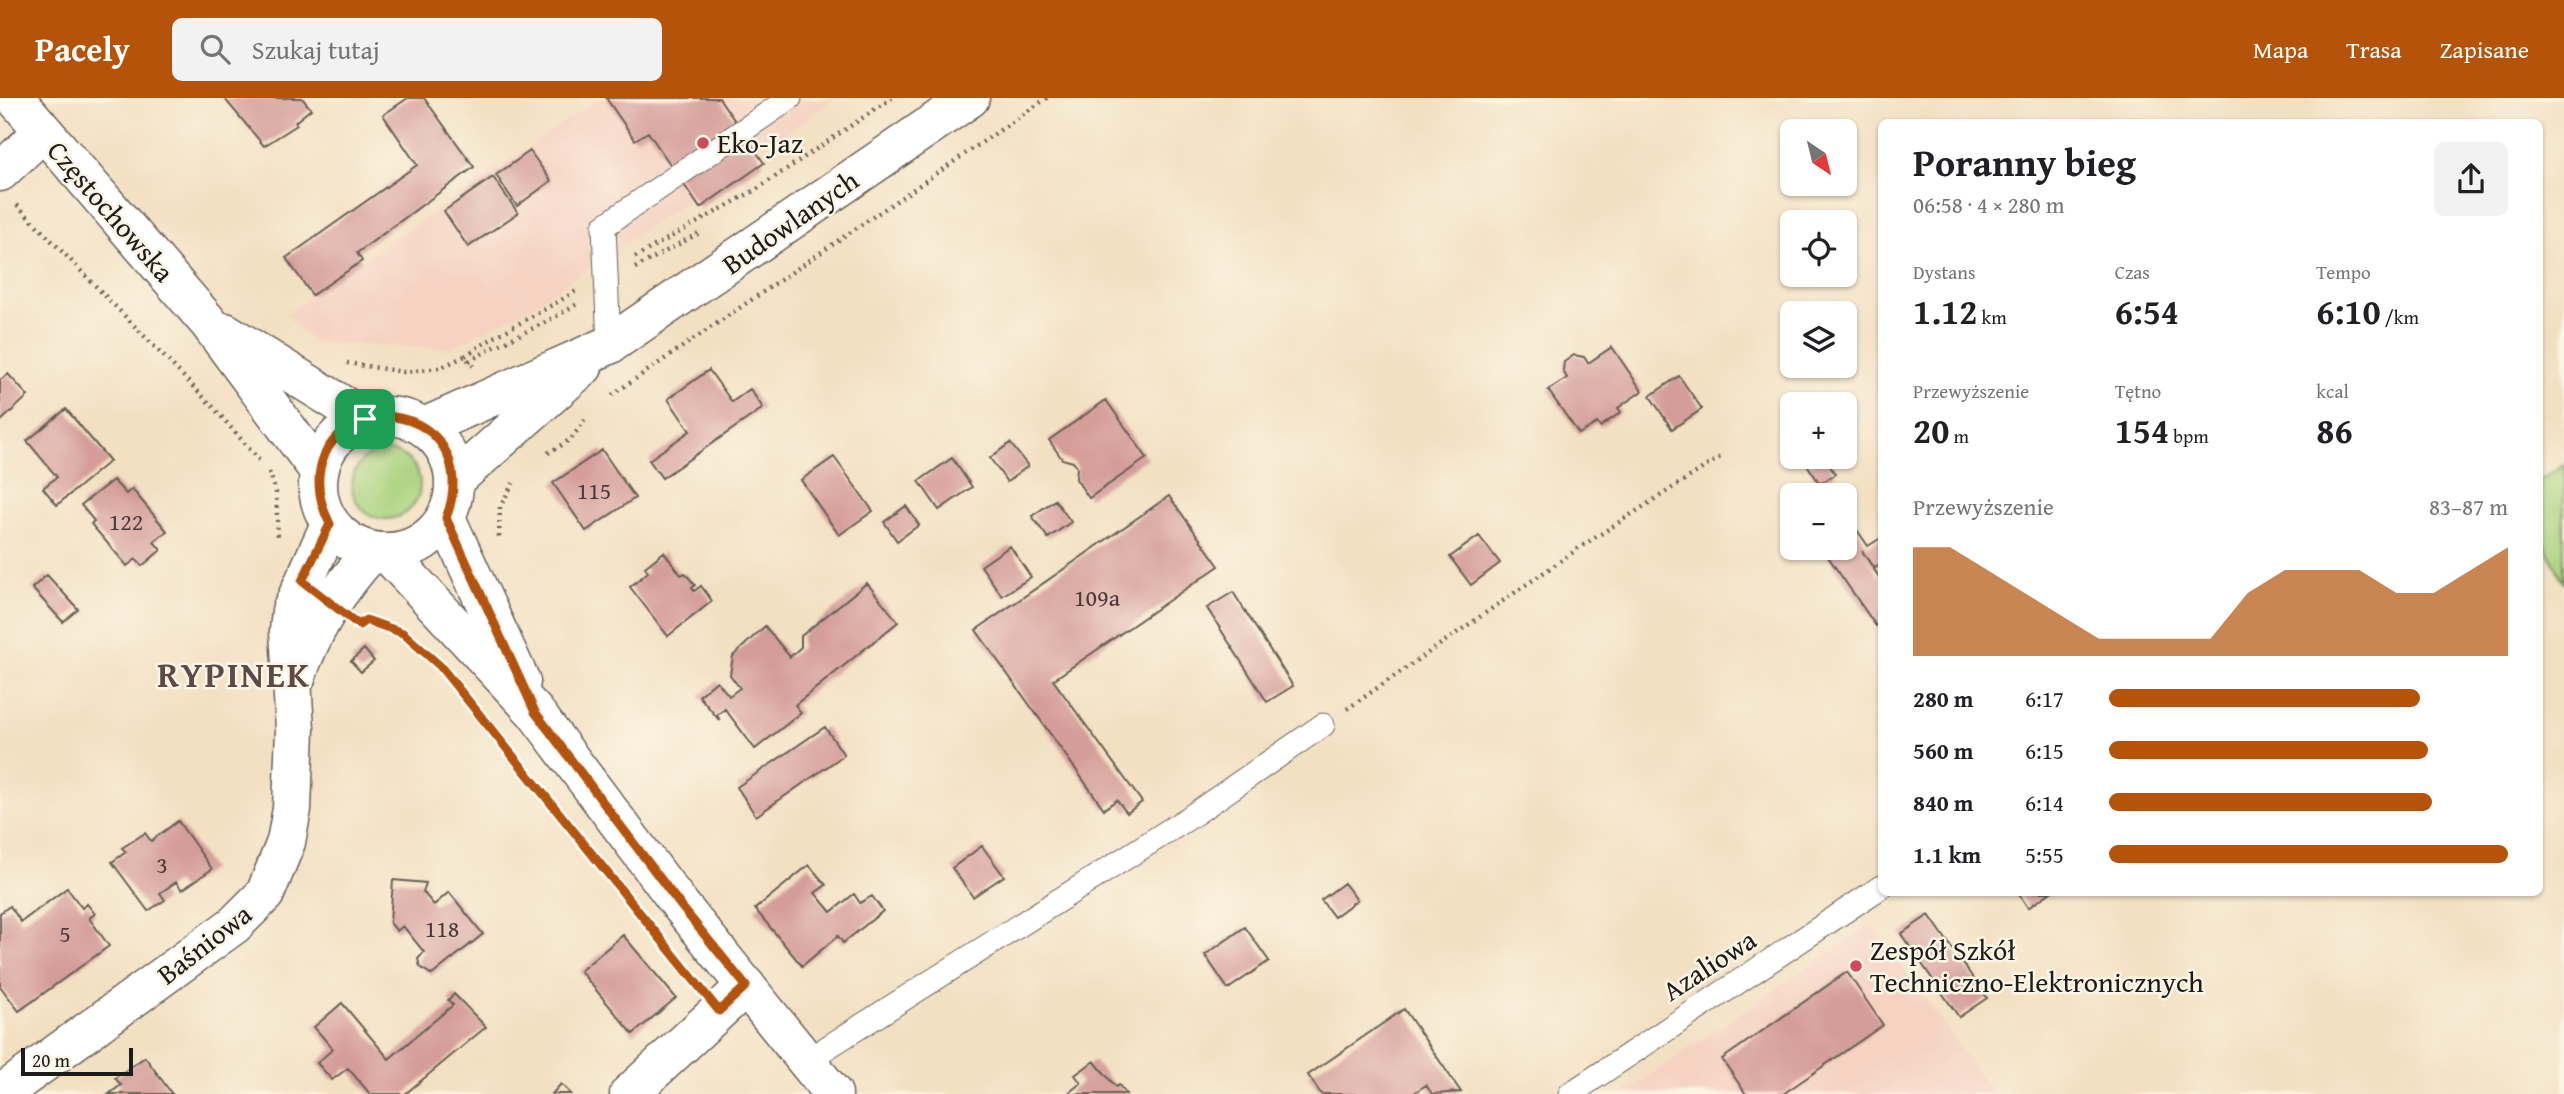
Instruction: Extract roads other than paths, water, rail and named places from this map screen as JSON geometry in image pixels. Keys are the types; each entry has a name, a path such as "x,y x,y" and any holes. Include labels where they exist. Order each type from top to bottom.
{"main road":[{"name":"Częstochowska","path":"15,98 208,322 319,471"},
{"name":"Budowlanych","path":"455,480 608,345 971,98"},
{"path":"5,184 43,132"},
{"name":"Częstochowska","path":"208,322 365,419"},
{"name":"Budowlanych","path":"424,427 608,345"},
{"path":"379,553 421,544 435,533 446,518 453,500 455,480 450,460 439,441 424,427 395,416 365,419 348,427 324,454 319,471 318,490 330,524 341,537 379,553 535,712 681,906 833,1094"},
{"path":"446,518 535,712"},
{"name":"Baśniowa","path":"1,1094 234,925 265,894 286,842 292,809 294,684 289,631 291,611 302,581 330,524"},
{"name":"Baśniowa","path":"294,684 312,637 331,606 353,573 379,553"},
{"path":"629,1094 746,986"}],"lane":[{"path":"608,345 604,226 790,98"},
{"path":"806,1061 1190,817 1323,725"},
{"name":"Azaliowa","path":"1570,1094 1878,889"}],"place":[{"name":"Eko-Jaz","path":"703,143"},
{"name":"Zespół Szkół Techniczno-Elektronicznych","path":"1856,966"}],"district":[{"name":"RYPINEK","path":"234,675"}]}
